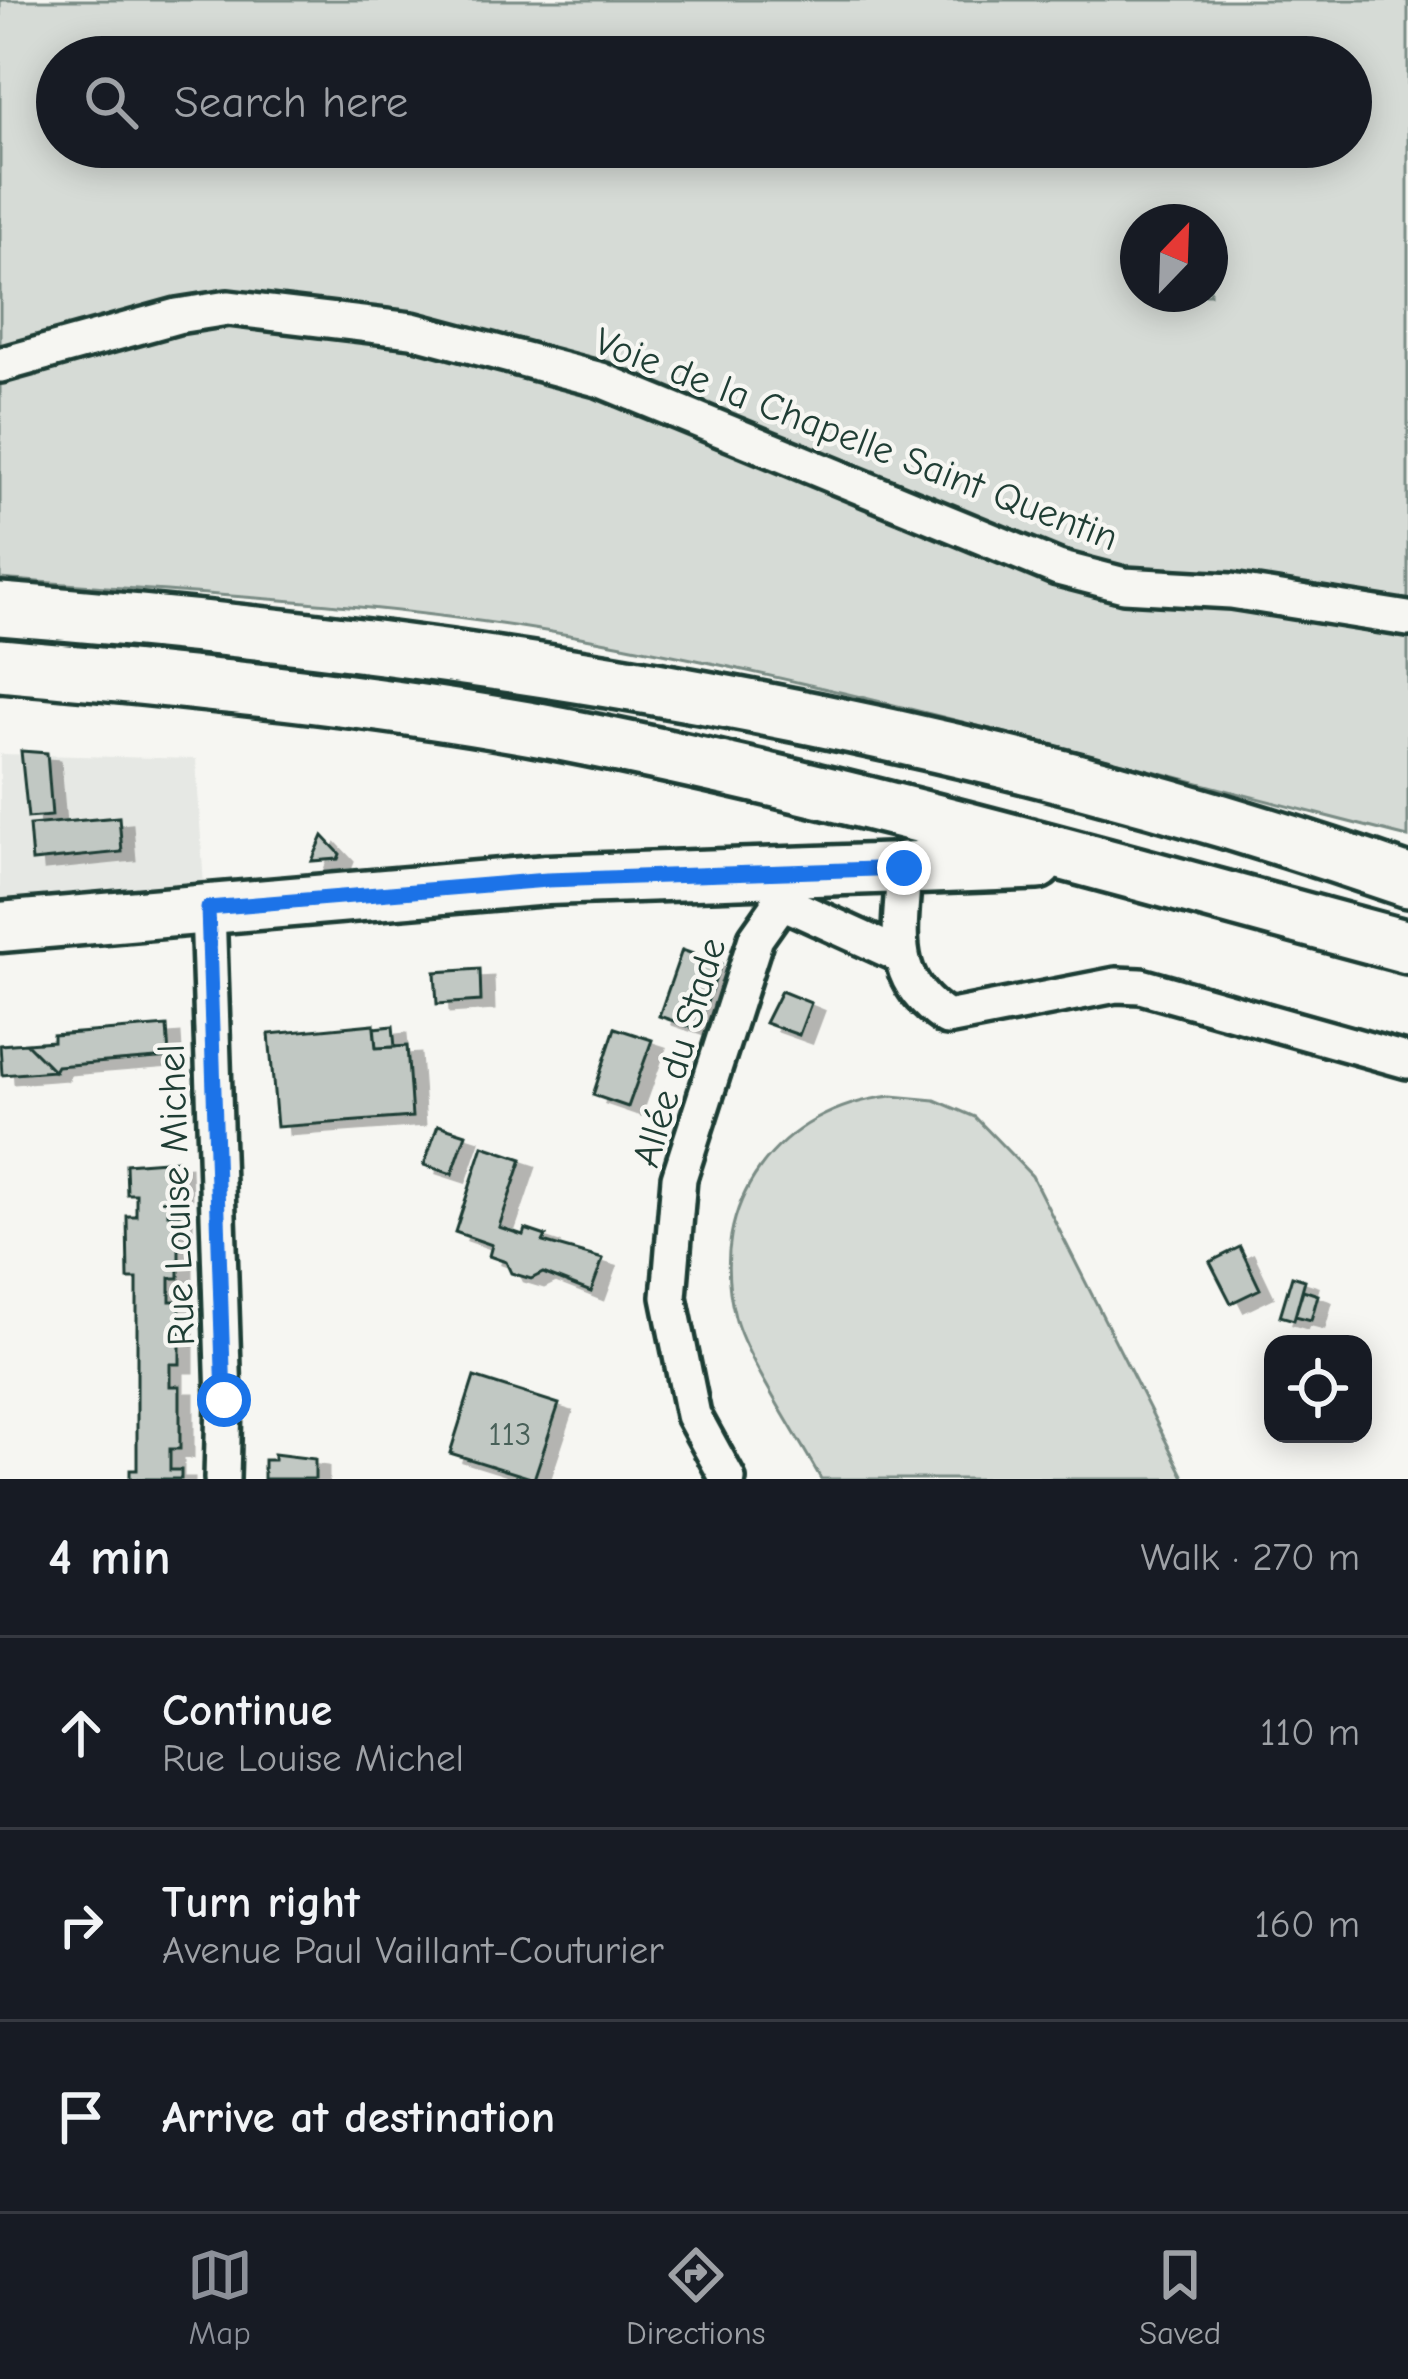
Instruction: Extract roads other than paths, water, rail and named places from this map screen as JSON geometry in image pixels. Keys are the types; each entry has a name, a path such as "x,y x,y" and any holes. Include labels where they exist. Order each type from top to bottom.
{"main road":[{"path":"0,609 267,630 652,684 872,729 1332,855 1408,881"},
{"path":"0,665 325,700 558,734 851,798 1408,947"},
{"path":"1332,855 1380,838 1408,846"},
{"path":"904,868 1079,860"}],"street":[{"name":"Voie de la Chapelle Saint Quentin","path":"0,365 177,316 228,308 412,330 621,388 1058,568 1124,585 1231,591 1408,619"},
{"path":"0,927 547,880 791,885 904,868 899,955 918,1000 947,1018 1116,985 1141,986 1408,1061"},
{"path":"791,885 899,955"},
{"name":"Allée du Stade","path":"728,1479 693,1414 668,1297 679,1178 756,938 791,885"},
{"name":"Rue Louise Michel","path":"208,908 224,1400 222,1479"}]}
